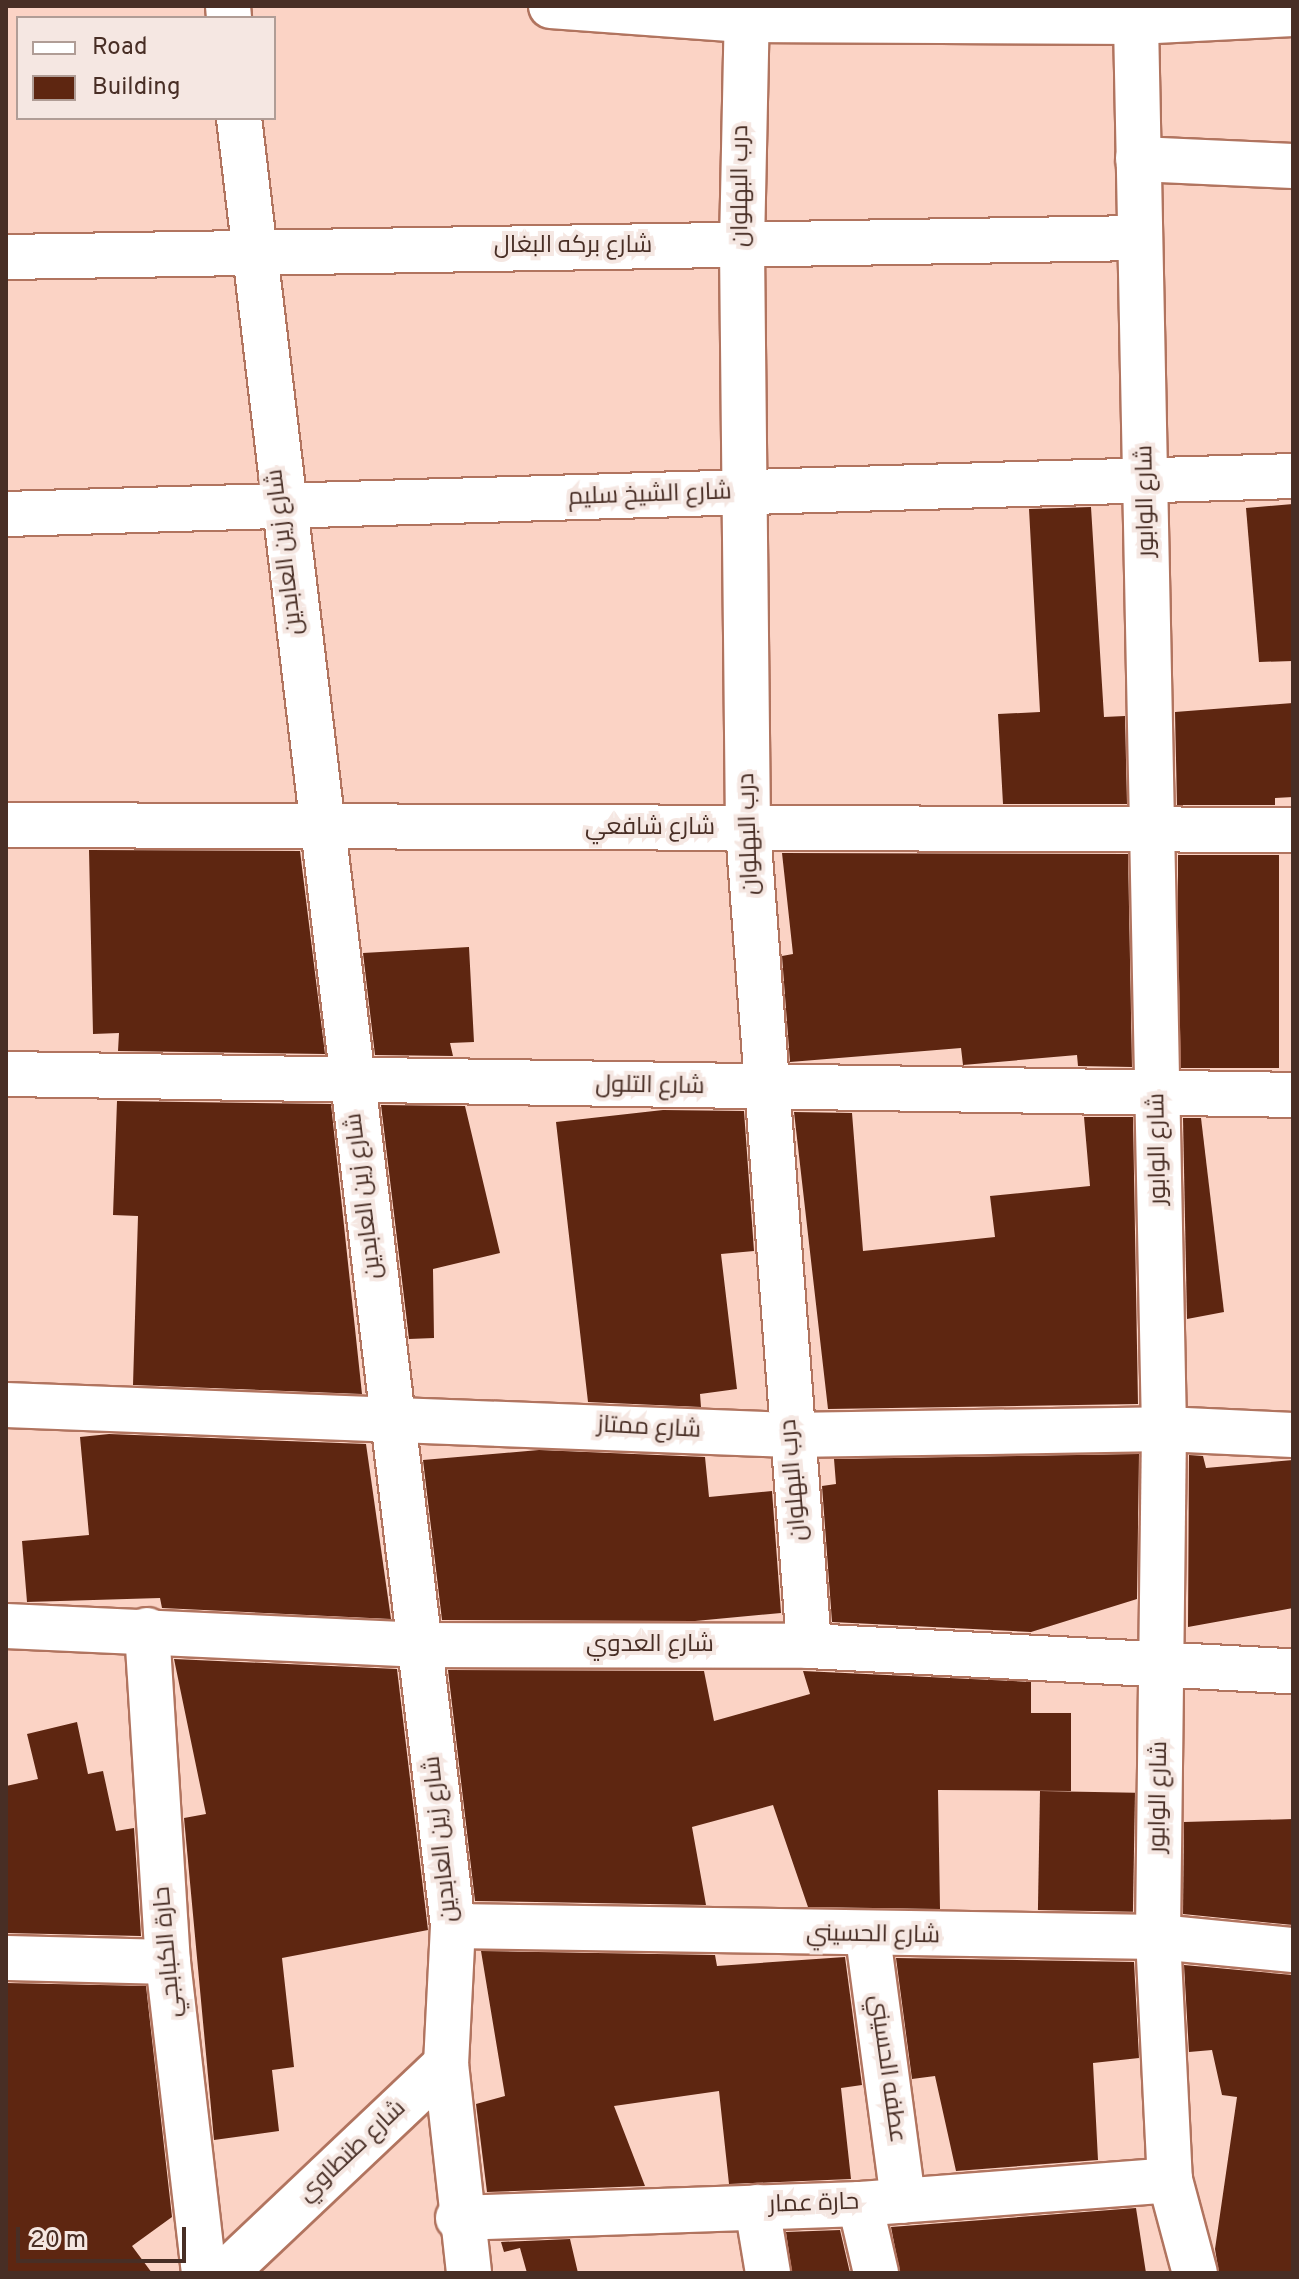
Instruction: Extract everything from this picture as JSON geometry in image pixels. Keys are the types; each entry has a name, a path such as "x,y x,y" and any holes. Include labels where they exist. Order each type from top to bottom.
{"street":[{"path":"551,6 1136,22 1293,14"},
{"name":"درب البهلوان","path":"745,13 742,247 748,830 790,1435 809,1646"},
{"name":"شارع الوابور","path":"1136,22 1164,1429 1158,1937 1170,2180 1195,2273"},
{"name":"شارع زين العابدين","path":"239,120 281,507 453,1926 446,2064 458,2218 469,2273"},
{"path":"1138,159 1293,166"},
{"name":"شارع بركه البغال","path":"6,257 253,247 742,247 1140,238"},
{"name":"شارع الشيخ سليم","path":"6,514 743,494 1147,477 1293,476"},
{"name":"شارع شافعي","path":"6,825 1151,832 1293,830"},
{"name":"شارع التلول","path":"6,1074 765,1089 1158,1090 1293,1095"},
{"name":"شارع ممتاز","path":"6,1405 391,1417 790,1435 1164,1429 1293,1435"},
{"name":"شارع العدوي","path":"6,1626 147,1630 418,1645 809,1646 1162,1667 1293,1671"},
{"name":"حارة الكبابجي","path":"147,1630 168,1962 204,2273"},
{"name":"شارع الحسيني","path":"453,1926 868,1937 1158,1937 1293,1950"},
{"name":"عطفه الحسيني","path":"868,1937 903,2201"},
{"path":"6,1958 168,1962"},
{"name":"شارع طنطاوي","path":"225,2273 446,2064"},
{"name":"حارة عمار","path":"458,2218 860,2204 1170,2180"},
{"path":"860,2204 876,2273"},
{"path":"757,2207 768,2273"}],"building":[{"path":"1293,504 1293,661 1259,662 1246,508"},
{"path":"1091,507 1104,717 1125,716 1127,804 1003,804 998,714 1040,712 1029,509"},
{"path":"1293,703 1293,797 1275,798 1275,805 1177,805 1175,712"},
{"path":"89,850 300,851 325,1054 118,1051 119,1033 93,1034"},
{"path":"782,853 1128,854 1132,1067 1078,1066 1077,1055 963,1065 961,1048 790,1062 782,956 793,954"},
{"path":"1178,855 1279,855 1279,1068 1178,1068"},
{"path":"469,947 474,1042 450,1043 453,1056 375,1055 363,953"},
{"path":"117,1101 331,1104 362,1394 133,1385 138,1216 113,1215"},
{"path":"381,1105 465,1106 500,1253 433,1269 434,1338 409,1339"},
{"path":"663,1110 744,1111 754,1251 721,1254 737,1389 700,1394 701,1407 588,1402 556,1122"},
{"path":"794,1112 852,1113 863,1251 995,1237 990,1196 1090,1186 1084,1117 1133,1117 1138,1404 828,1409"},
{"path":"1183,1118 1201,1118 1224,1312 1187,1319"},
{"path":"109,1434 366,1444 391,1619 162,1608 160,1598 27,1602 22,1541 89,1535 80,1437"},
{"path":"539,1450 705,1457 709,1497 772,1491 781,1613 695,1621 442,1620 423,1460"},
{"path":"1139,1454 1137,1599 1031,1632 832,1622 822,1486 836,1484 834,1459"},
{"path":"1189,1455 1203,1456 1206,1468 1293,1460 1293,1608 1188,1627"},
{"path":"174,1659 397,1669 428,1930 282,1958 294,2067 272,2070 279,2131 214,2140 184,1818 206,1814"},
{"path":"448,1670 704,1671 714,1721 810,1694 803,1671 1031,1682 1031,1713 1071,1713 1071,1791 938,1790 940,1909 808,1907 773,1805 692,1827 706,1905 475,1901"},
{"path":"77,1722 88,1774 103,1771 116,1831 134,1828 141,1936 6,1933 6,1786 38,1779 27,1734"},
{"path":"1040,1791 1135,1793 1133,1912 1038,1910"},
{"path":"1293,1819 1293,1925 1183,1914 1184,1822"},
{"path":"481,1951 715,1955 717,1966 845,1957 862,2085 841,2088 851,2179 729,2184 719,2091 614,2106 645,2186 487,2192 476,2104 505,2096"},
{"path":"896,1958 1134,1962 1139,2058 1093,2063 1098,2160 956,2171 935,2076 912,2079"},
{"path":"1184,1965 1293,1975 1293,2273 1219,2273 1215,2249 1237,2097 1222,2095 1212,2050 1189,2052"},
{"path":"6,1983 146,1986 172,2217 132,2246 152,2273 6,2273"},
{"path":"1136,2208 1146,2273 900,2273 891,2227"},
{"path":"840,2230 850,2273 792,2273 786,2232"},
{"path":"570,2239 578,2273 527,2273 520,2248 504,2252 501,2242"}]}
